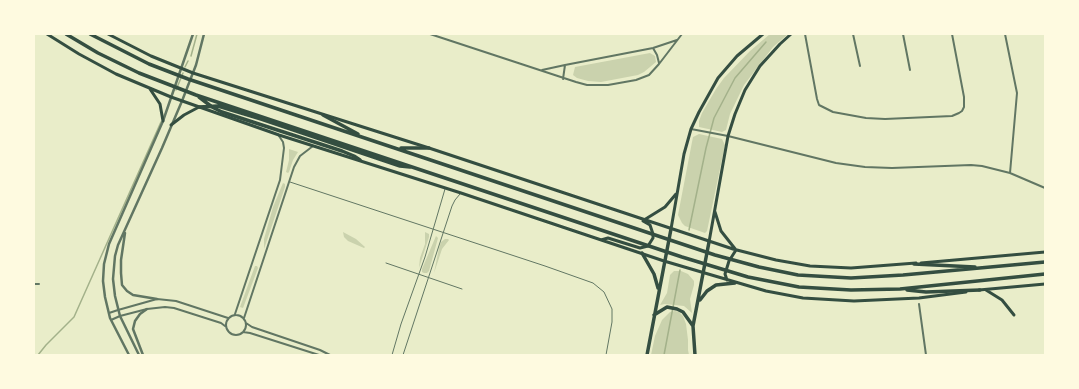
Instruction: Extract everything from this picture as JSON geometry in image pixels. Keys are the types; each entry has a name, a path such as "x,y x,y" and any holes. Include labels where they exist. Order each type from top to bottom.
{"main road":[{"path":"47,34 104,68 182,101 279,135 360,160 664,261 735,283 788,296 839,300 919,298 980,290"},
{"path":"66,34 118,63 196,95 733,273 766,281 811,288 851,290 900,289 1045,274"},
{"path":"90,34 125,53 166,72 637,229 736,261 760,267 798,275 851,278 897,276 1045,262"},
{"path":"108,34 151,56 192,73 430,148 709,242 776,260 816,267 851,268 1045,252"},
{"path":"646,355 684,154 691,129 698,112 718,78 737,56 763,34"},
{"path":"695,355 693,326 728,136 735,114 745,90 752,78 769,56 791,34"},
{"path":"149,88 160,104 163,121"},
{"path":"196,95 212,107 222,112 342,151 360,160"},
{"path":"172,125 184,115 199,107 206,106 225,108 400,166 413,167"},
{"path":"324,115 366,139"},
{"path":"396,148 430,148"},
{"path":"644,220 665,207 677,193"},
{"path":"602,240 610,238 640,248 648,246 651,243 653,234 650,225 616,210"},
{"path":"714,211 721,231 736,250"},
{"path":"727,280 726,274 729,261 736,250"},
{"path":"642,253 654,274 659,291"},
{"path":"914,264 988,268"},
{"path":"698,302 707,291 716,285 735,283"},
{"path":"900,289 926,292 986,290 1045,284"},
{"path":"986,290 1002,300 1014,314"},
{"path":"654,315 664,308 670,307 683,312 693,326"}],"street":[{"path":"129,355 111,320 109,313 103,281 104,264 109,244 163,121 194,34"},
{"path":"139,355 118,310 114,296 113,266 118,246 182,101 204,34"},
{"path":"430,34 587,85 624,83 644,77 653,71 682,34"},
{"path":"805,34 819,105 833,112 866,118 885,119 952,116 962,111 964,107 964,97 952,34"},
{"path":"853,34 860,66"},
{"path":"903,34 910,70"},
{"path":"1005,34 1017,93 1010,173"},
{"path":"541,70 653,48 678,40"},
{"path":"653,48 657,55 659,64"},
{"path":"563,78 564,65"},
{"path":"691,129 728,136 836,163 865,167 892,168 971,165 982,166 1010,173 1045,188"},
{"path":"246,323 243,332 238,335 232,335 227,331 226,326 228,318 235,314 280,180 284,148 283,142 279,135"},
{"path":"244,318 297,161 300,156 314,146"},
{"path":"125,230 121,266 122,285 127,291 133,295 176,302 228,318"},
{"path":"34,284 39,284"},
{"path":"109,313 157,299"},
{"path":"919,304 926,355"},
{"path":"111,320 120,316 165,306 226,326"},
{"path":"143,355 133,329 135,321 140,314 147,309"},
{"path":"235,314 244,318 246,323 252,327 320,350 330,355"},
{"path":"243,332 319,355"}],"lane":[{"path":"289,182 593,283 599,287 608,298 612,309 612,322 606,355"},
{"path":"392,355 400,324 446,188"},
{"path":"403,355 453,202 461,193"},
{"path":"386,263 462,289"}],"green space":[{"path":"770,34 788,34 773,47 744,85 730,114 726,130 722,132 699,127 699,121 702,113 724,78 750,51"},
{"path":"650,53 655,56 656,62 638,75 601,82 588,81 577,78 573,75 575,67"},
{"path":"699,134 722,139 725,145 707,231 705,233 685,226 678,215 693,137"},
{"path":"289,149 298,152 288,173 286,172 289,160"},
{"path":"283,183 285,184 285,187 264,249 264,239 273,207"},
{"path":"343,232 356,239 365,247 364,248 348,241 344,237"},
{"path":"425,232 429,234 429,237 419,268 420,258 425,244"},
{"path":"436,236 438,238 429,271 424,273 422,272 422,269"},
{"path":"445,239 449,240 442,249 434,273 439,248 441,242"},
{"path":"255,266 258,268 243,308 240,307"},
{"path":"674,271 681,271 688,274 694,281 690,299 692,313 684,306 665,304 660,305 667,293 670,275"},
{"path":"670,312 679,312 683,316 686,324 689,355 651,355 655,336 662,320"}],"waterway":[{"path":"191,56 197,34"},
{"path":"689,230 706,148 714,118 735,78 766,42"},
{"path":"185,67 188,61"},
{"path":"176,90 183,73"},
{"path":"38,355 74,317 161,122"},
{"path":"664,355 680,270"}]}
